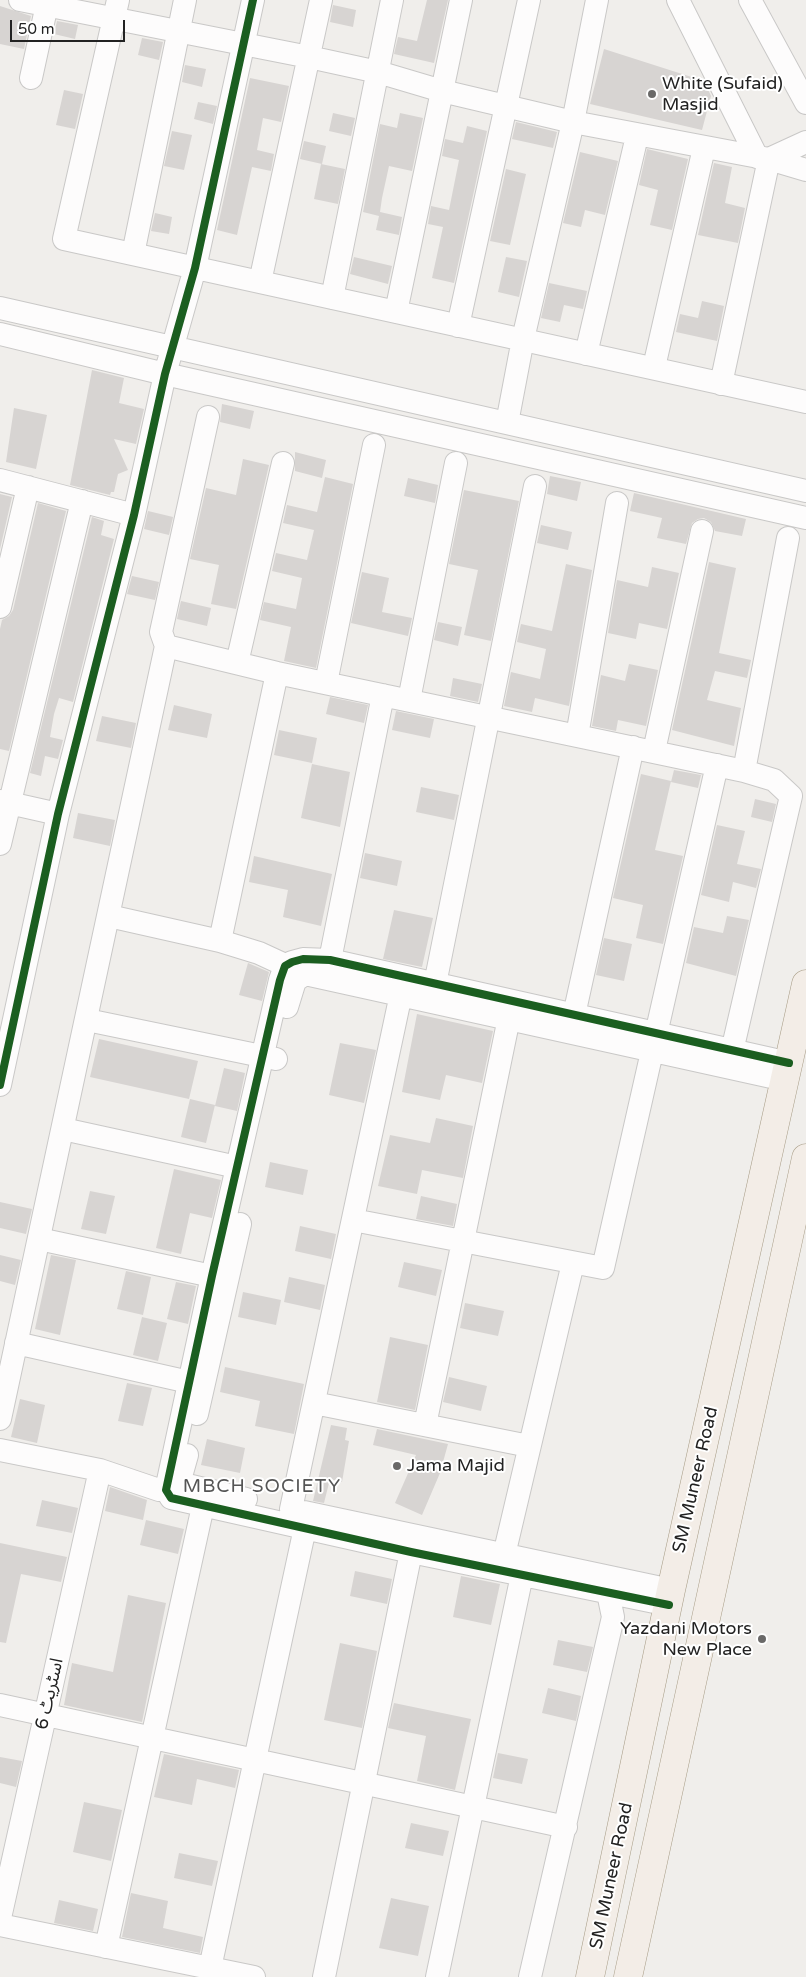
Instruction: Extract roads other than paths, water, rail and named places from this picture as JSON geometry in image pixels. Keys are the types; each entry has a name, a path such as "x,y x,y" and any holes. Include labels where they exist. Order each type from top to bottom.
{"main road":[{"name":"SM Muneer Road","path":"590,1977 670,1598 806,984"},
{"path":"628,1977 806,1158"},
{"path":"701,1460 738,1468"}],"street":[{"path":"20,0 116,9 178,32 378,72 442,91 573,122 637,136 763,158 806,170"},
{"path":"133,254 185,0"},
{"path":"0,1085 58,814 134,515 165,374 195,268 253,0"},
{"path":"260,282 321,0"},
{"path":"332,298 392,0"},
{"path":"396,312 461,0"},
{"path":"458,326 529,0"},
{"path":"507,423 523,339 573,122 597,0"},
{"path":"678,0 763,158 721,384"},
{"path":"750,0 806,103"},
{"path":"31,78 47,3"},
{"path":"116,9 64,239 586,354 654,367 721,384 806,402"},
{"path":"586,354 637,136"},
{"path":"763,158 806,142"},
{"path":"654,367 704,148"},
{"path":"0,308 806,491"},
{"path":"0,334 165,374 806,518"},
{"path":"0,1419 166,646 161,632 208,417"},
{"path":"326,683 374,444"},
{"path":"237,663 283,463"},
{"path":"409,700 456,463"},
{"path":"0,480 134,515"},
{"path":"435,984 535,486"},
{"path":"0,607 28,487"},
{"path":"0,844 5,802 82,501"},
{"path":"577,736 617,502"},
{"path":"574,1015 702,530"},
{"path":"744,771 788,538"},
{"path":"166,646 326,683 717,765 774,780 791,796 732,1051"},
{"path":"220,940 277,672"},
{"path":"330,960 382,695"},
{"path":"353,1220 603,1268 717,765"},
{"path":"5,802 58,814"},
{"path":"109,916 220,940 259,953 295,970 509,1018 654,1042 732,1051 787,1072"},
{"path":"611,1585 522,1575 171,1498 175,1487 189,1382 237,1167 269,1058 295,980 295,970 303,959 330,960 574,1015 654,1042 787,1072"},
{"path":"291,1509 401,994"},
{"path":"425,1425 509,1018"},
{"path":"87,1020 269,1058"},
{"path":"175,1487 180,1480 204,1386 269,1058"},
{"path":"63,1128 237,1167"},
{"path":"39,1239 212,1276"},
{"path":"504,1555 573,1263"},
{"path":"16,1343 189,1382"},
{"path":"314,1403 529,1446"},
{"path":"0,1450 100,1470 159,1490 175,1487 291,1509 504,1555 611,1585 670,1598"},
{"name":"اسٹریٹ 6","path":"0,1918 100,1470"},
{"path":"106,1947 203,1506"},
{"path":"210,1968 305,1528"},
{"path":"324,1977 362,1783 411,1552"},
{"path":"436,1977 522,1575"},
{"path":"530,1977 613,1617 611,1585"},
{"path":"0,1705 566,1827"},
{"path":"0,1925 254,1977"}],"place":[{"name":"White (Sufaid) Masjid","path":"652,94"},
{"name":"Jama Majid","path":"397,1466"},
{"name":"Yazdani Motors New Place","path":"762,1639"}],"district":[{"name":"MBCH SOCIETY","path":"262,1487"}]}
